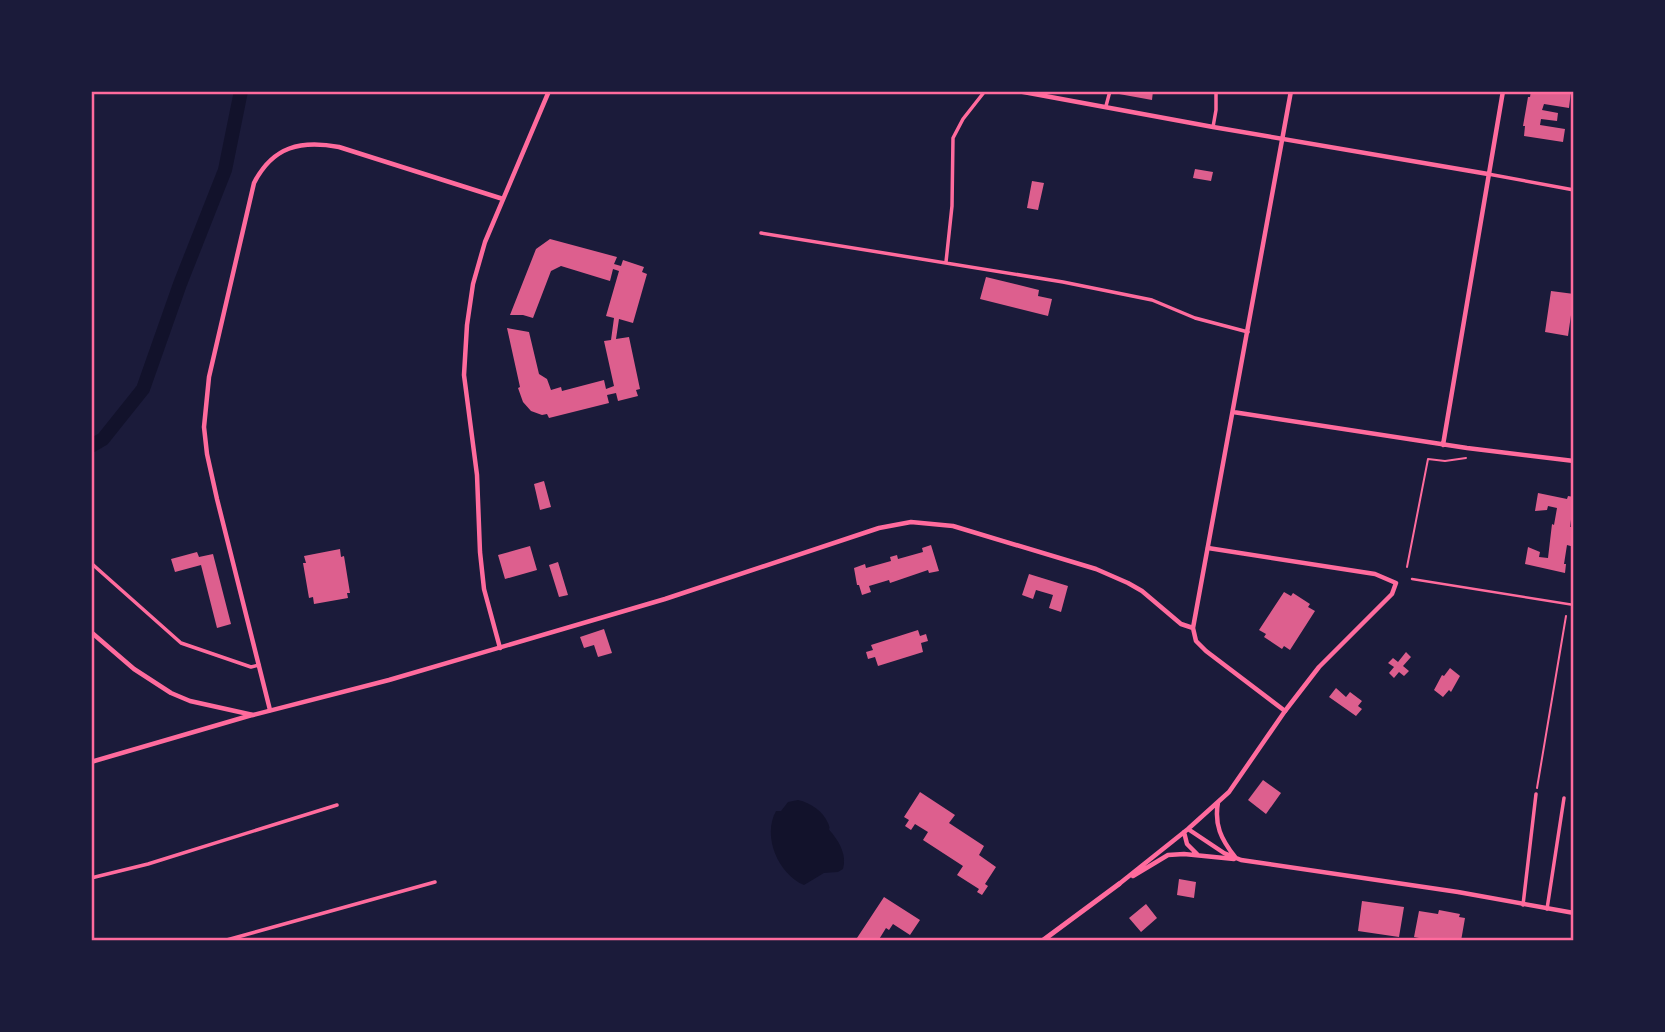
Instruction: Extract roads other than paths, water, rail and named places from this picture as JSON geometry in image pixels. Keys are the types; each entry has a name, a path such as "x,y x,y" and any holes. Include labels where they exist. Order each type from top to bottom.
{"main road":[{"path":"499,648 484,589 480,552 477,475 464,375 468,314 475,275 485,242 549,91"},
{"path":"1018,91 1489,174"},
{"path":"1286,711 1206,651 1196,641 1193,628 1291,91"},
{"path":"1443,444 1503,91"},
{"path":"270,710 207,454 204,427 209,377 250,196 258,174 266,164 286,149 316,142 351,150 503,199"},
{"path":"1233,412 1574,461"},
{"path":"91,762 499,648 675,596 879,528 911,522 953,526 1096,569 1142,591 1181,624 1193,628"},
{"path":"1042,941 1154,857 1235,785 1319,667 1392,594 1396,583 1375,574 1208,548"},
{"path":"91,632 134,669 171,693 190,701 253,715"},
{"path":"1218,802 1218,830 1239,859"},
{"path":"1186,830 1187,844 1197,855"},
{"path":"1186,830 1239,859"},
{"path":"1119,884 1168,855 1197,855 1458,892 1574,913"}],"street":[{"path":"946,262 951,214 953,138 963,119 985,91"},
{"path":"1106,106 1110,91"},
{"path":"1213,127 1216,91"},
{"path":"1489,174 1574,190"},
{"path":"761,233 946,262 1152,300 1195,318 1248,332"},
{"path":"91,563 181,643 251,667 259,665"},
{"path":"1412,579 1574,605"},
{"path":"1523,905 1536,794"},
{"path":"1547,909 1564,798"},
{"path":"91,878 148,864 337,805"},
{"path":"223,941 435,882"}],"waterway":[{"path":"91,446 103,439 143,389 180,284 225,170 241,91"}]}
